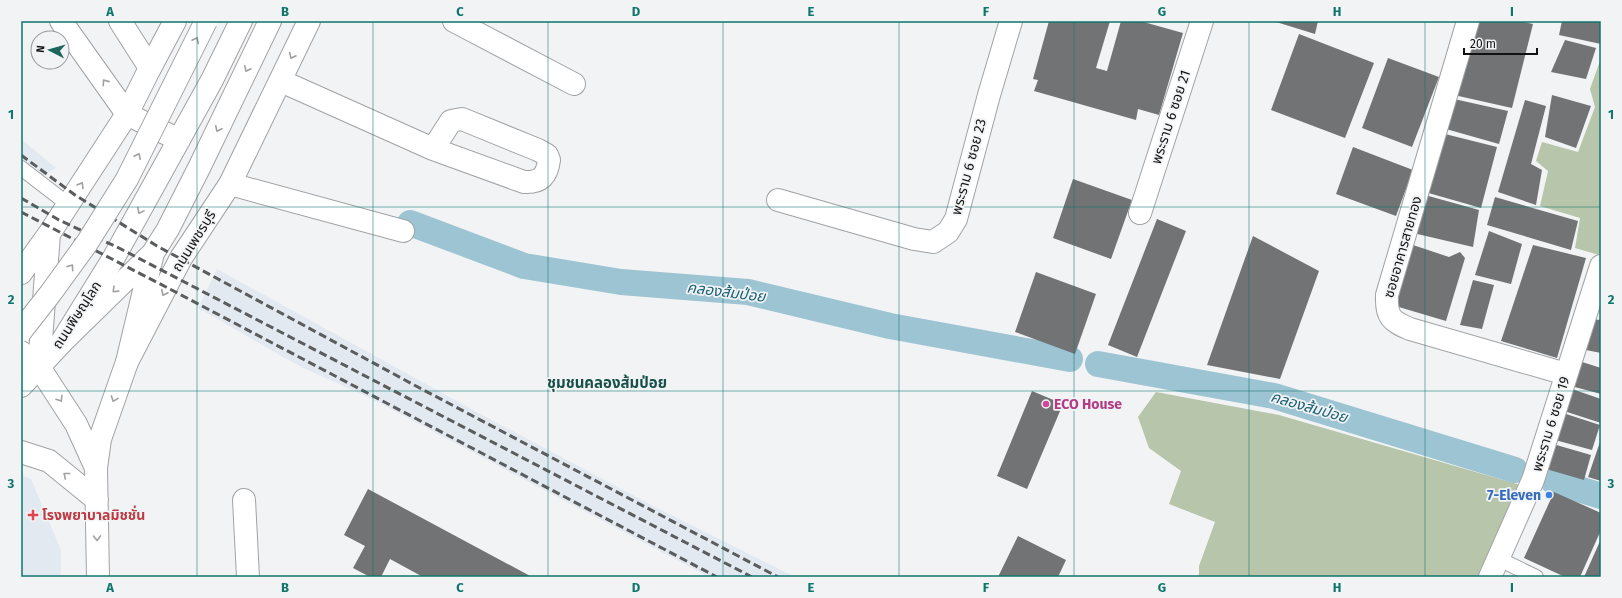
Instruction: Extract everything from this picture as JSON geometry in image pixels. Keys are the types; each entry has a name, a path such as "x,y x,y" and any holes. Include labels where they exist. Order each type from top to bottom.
{"main road":[{"path":"61,21 128,114 179,140 212,80 241,21"},
{"path":"120,21 150,68"},
{"path":"21,273 51,232 128,114 175,21"},
{"path":"21,331 88,244 127,179 206,21"},
{"path":"61,343 153,253 168,229 199,168 270,21"},
{"name":"ถนนเพชรบุรี","path":"96,468 100,439 127,362 181,258 230,184 309,21"},
{"path":"454,21 574,84"},
{"name":"พระราม 6 ซอย 23","path":"778,200 914,239 933,242 948,232 956,219 988,95 1011,21"},
{"name":"พระราม 6 ซอย 21","path":"1140,213 1202,21"},
{"name":"ซอยอาคารสายทอง","path":"1468,21 1387,295 1386,309 1397,324 1410,329 1566,374"},
{"path":"281,81 433,149 524,182 533,182 541,179 546,173 549,160 547,155 538,150 462,119 451,121 433,149"},
{"name":"ถนนพิษณุโลก","path":"21,386 61,343 113,259 179,140"},
{"path":"230,184 403,231"},
{"path":"39,367 51,232"},
{"path":"127,362 153,253"},
{"name":"พระราม 6 ซอย 19","path":"1494,568 1533,480 1601,266"},
{"path":"21,352 39,367 76,424 96,468 98,577"},
{"path":"21,452 49,461 97,500"},
{"path":"244,500 248,577"}],"lane":[{"path":"21,168 69,205"},
{"path":"1494,568 1536,577"}],"shaded area":[{"path":"21,139 56,168 40,177 21,162"},
{"path":"217,269 475,411 657,508 795,577 709,577 368,397 299,366 198,308"},
{"name":"โรงพยาบาลมิชชั่น","path":"21,475 31,479 61,550 61,577 21,577"}],"green space":[{"path":"1601,58 1601,249 1599,255 1575,248 1580,218 1540,206 1548,171 1536,161 1542,142 1578,152 1595,107 1590,89"},
{"path":"1156,392 1279,415 1524,486 1479,577 1199,577 1199,566 1215,522 1169,504 1181,471 1149,448 1138,417"}],"building":[{"path":"1049,21 1110,21 1096,68 1107,71 1121,21 1140,21 1183,33 1159,115 1138,109 1136,120 1034,91 1038,80 1033,79"},
{"path":"1273,21 1318,21 1315,34"},
{"path":"1476,21 1520,21 1533,24 1512,108 1454,95"},
{"path":"1562,21 1601,21 1601,44 1559,35"},
{"path":"1299,34 1374,63 1345,138 1271,110"},
{"path":"1565,40 1596,48 1586,79 1551,72"},
{"path":"1388,58 1439,77 1412,147 1362,128"},
{"path":"1552,95 1591,106 1576,148 1545,137"},
{"path":"1454,99 1508,111 1499,144 1446,129"},
{"path":"1525,100 1546,106 1531,164 1542,170 1536,205 1498,192"},
{"path":"1445,134 1497,147 1481,208 1425,192"},
{"path":"1353,147 1413,170 1396,216 1336,194"},
{"path":"1073,179 1132,200 1111,259 1053,238"},
{"path":"1425,195 1479,210 1473,247 1413,233"},
{"path":"1495,197 1578,221 1571,250 1487,225"},
{"path":"1157,219 1186,231 1137,357 1108,345"},
{"path":"1489,231 1522,244 1511,284 1475,275"},
{"path":"1253,236 1319,271 1280,379 1207,365"},
{"path":"1410,244 1449,257 1460,252 1465,258 1446,321 1392,305"},
{"path":"1533,245 1586,258 1557,358 1501,341"},
{"path":"1036,272 1096,294 1075,354 1015,332"},
{"path":"1473,280 1494,285 1482,329 1460,325"},
{"path":"1591,319 1601,320 1601,353 1586,350"},
{"path":"1579,361 1601,368 1601,394 1571,386"},
{"path":"1569,388 1601,399 1601,423 1564,411"},
{"path":"1032,391 1063,404 1027,489 997,476"},
{"path":"1563,413 1600,425 1592,450 1555,440"},
{"path":"1601,439 1601,481 1588,477"},
{"path":"1553,444 1591,455 1584,480 1546,469"},
{"path":"368,489 532,577 423,577 390,559 381,577 370,577 353,568 365,546 344,535"},
{"path":"1554,492 1601,513 1601,530 1580,577 1565,577 1524,558"},
{"path":"1018,536 1066,560 1058,577 998,577"},
{"path":"1601,539 1601,577 1584,577"}],"waterway":[{"name":"คลองส้มป่อย","path":"410,223 524,266 621,282 748,292 890,326 1070,359"},
{"name":"คลองส้มป่อย","path":"1098,364 1274,396 1515,470"},
{"name":"คลองส้มป่อย","path":"1553,481 1601,496"}],"railway":[{"path":"21,155 75,195 157,246 416,386 778,577"},
{"path":"21,198 59,220 119,248 752,577"},
{"path":"21,212 717,577"}],"place":[{"name":"ECO House","path":"1046,404"},
{"name":"7-Eleven","path":"1549,495"},
{"name":"โรงพยาบาลมิชชั่น","path":"33,515"}],"district":[{"name":"ชุมชนคลองส้มป่อย","path":"607,383"}]}
